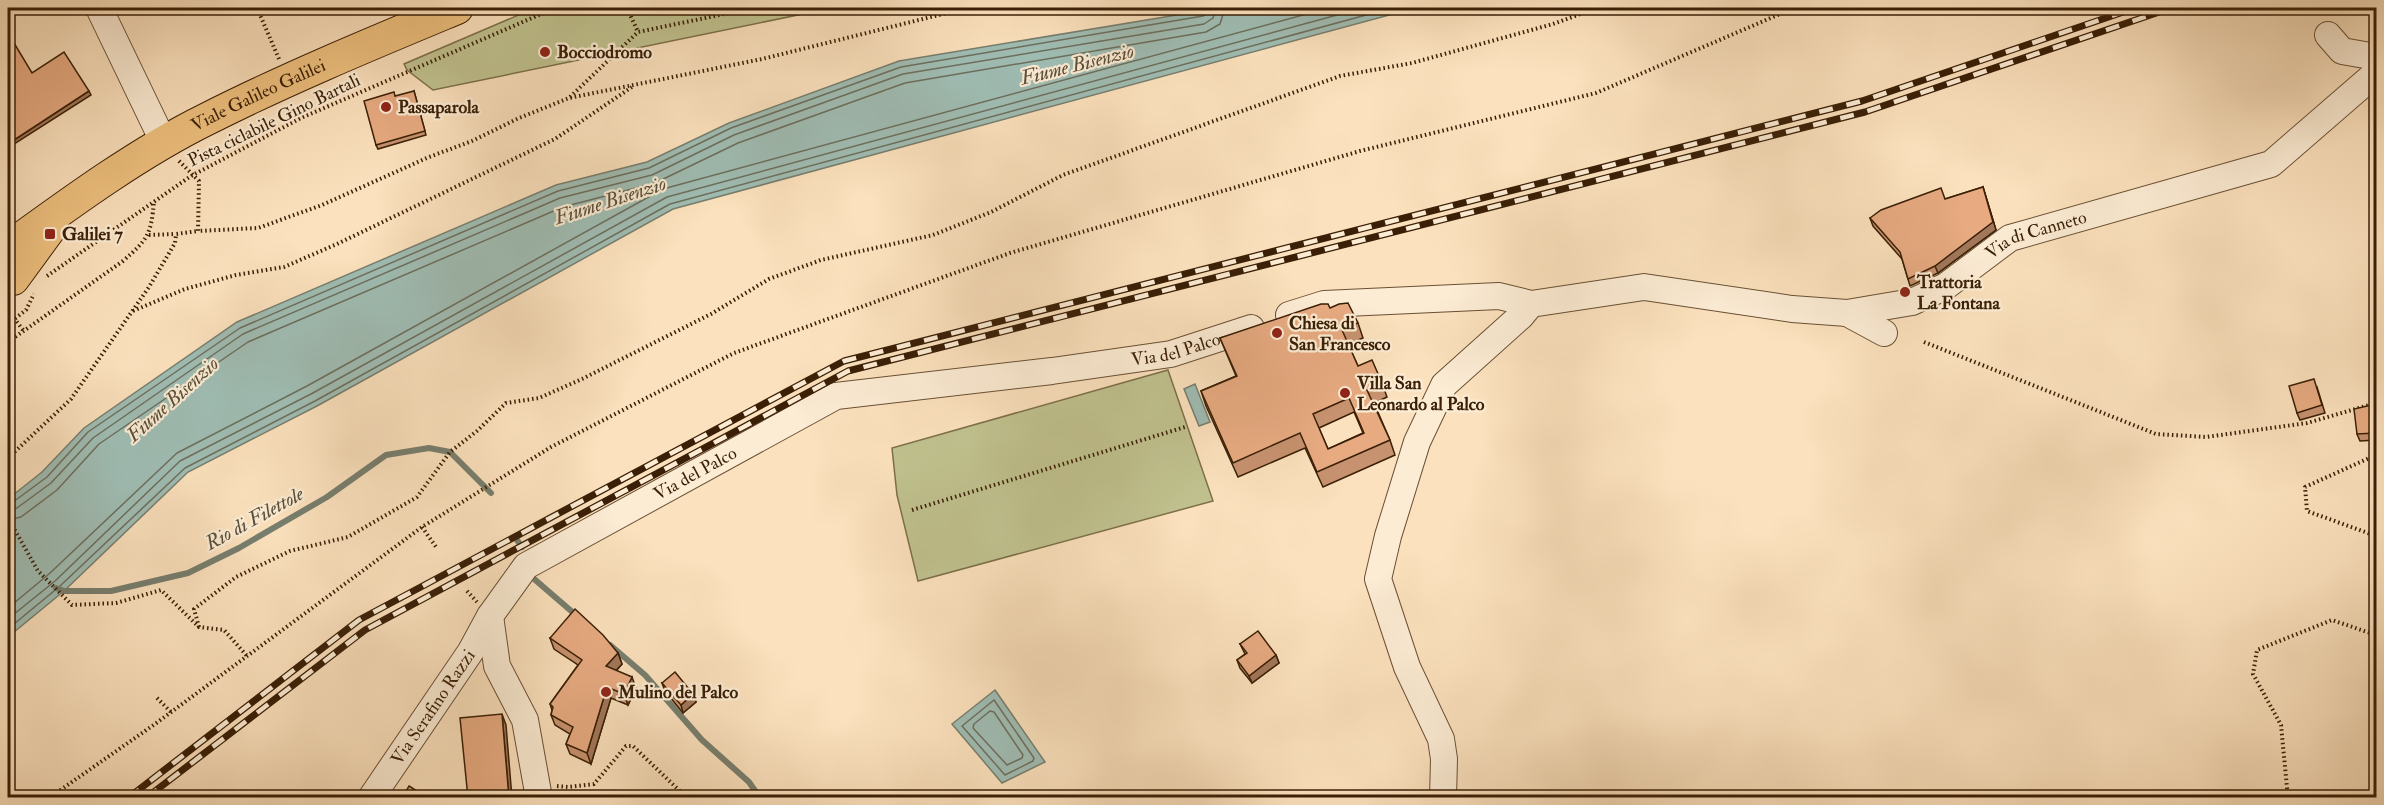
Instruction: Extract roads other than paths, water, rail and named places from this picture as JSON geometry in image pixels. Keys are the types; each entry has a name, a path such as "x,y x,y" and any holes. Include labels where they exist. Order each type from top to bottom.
{"main road":[{"name":"Viale Galileo Galilei","path":"8,248 70,203 164,143 217,114 457,8"},
{"name":"Viale Galileo Galilei","path":"20,287 70,203"}],"street":[{"path":"99,8 164,143"},
{"path":"2328,35 2342,51 2376,57"},
{"name":"Via di Canneto","path":"1531,304 1644,287 1792,309 1847,313 1912,302 1946,286 2010,238 2271,164 2376,73"},
{"name":"Via del Palco","path":"490,616 526,566 836,396 1052,371 1171,354 1324,304 1499,296 1531,304"},
{"path":"1443,798 1444,759 1441,739 1407,667 1378,579 1388,536 1417,442 1444,385 1521,316 1531,304"},
{"path":"1847,313 1884,333"},
{"path":"490,616 497,666 525,720 538,791"},
{"name":"Via Serafino Razzi","path":"371,798 471,651 490,616"},
{"path":"471,651 497,666"}],"water":[{"name":"Fiume Bisenzio","path":"1219,8 1415,8 673,209 317,406 188,472 64,591 8,637 8,499 42,472 84,428 237,322 556,185 647,162 729,123 899,61"},
{"path":"1195,384 1210,422 1199,426 1184,389"},
{"path":"995,690 1045,762 1002,783 952,724"}],"waterway":[{"name":"Rio di Filettole","path":"56,588 64,591 111,591 188,573 239,548 327,497 386,455 429,448 450,452 491,493"},
{"name":"Rio di Filettole","path":"517,540 522,547"},
{"name":"Rio di Filettole","path":"533,578 577,616"},
{"name":"Rio di Filettole","path":"610,645 645,675 702,740 749,782 760,798"}],"railway":[{"path":"128,798 359,620 844,361 1862,101 2135,8"},
{"path":"146,798 365,630 848,371 1865,112 2171,8"}],"place":[{"name":"Bocciodromo","path":"545,52"},
{"name":"Passaparola","path":"386,107"},
{"name":"Galilei 7","path":"50,234"},
{"name":"Trattoria La Fontana","path":"1905,292"},
{"name":"Chiesa di San Francesco","path":"1277,333"},
{"name":"Villa San Leonardo al Palco","path":"1345,393"},
{"name":"Mulino del Palco","path":"606,692"}]}
